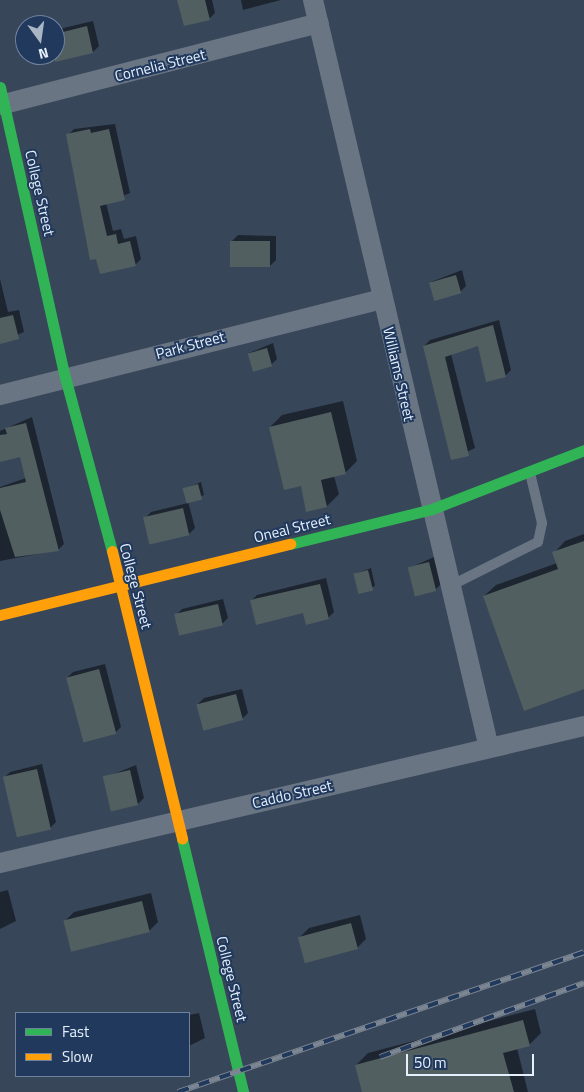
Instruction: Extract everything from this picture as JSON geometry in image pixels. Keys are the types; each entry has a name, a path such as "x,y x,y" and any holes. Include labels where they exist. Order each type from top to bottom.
{"street":[{"name":"Williams Street","path":"313,0 381,299 489,748"},
{"name":"Cornelia Street","path":"1,98 319,23"},
{"name":"College Street","path":"1,98 65,377 121,586 243,1092"},
{"name":"Park Street","path":"0,395 65,377 381,299"},
{"name":"Oneal Street","path":"0,615 432,509 530,473 584,450"},
{"name":"Caddo Street","path":"0,863 584,726"}],"lane":[{"path":"450,586 538,542 542,523 530,473"}],"building":[{"path":"177,0 205,0 210,20 184,26"},
{"path":"87,26 93,53 65,60 65,32"},
{"path":"90,129 91,133 109,129 125,200 100,206 107,236 116,234 118,244 130,241 136,266 100,274 96,259 90,260 66,134"},
{"path":"230,241 270,241 270,267 230,267"},
{"path":"456,275 461,293 434,301 429,283"},
{"path":"13,315 19,339 0,344 0,318"},
{"path":"493,325 506,377 486,382 478,346 445,357 469,456 451,460 423,346"},
{"path":"267,348 272,366 253,372 248,354"},
{"path":"331,412 346,474 321,480 327,507 306,512 301,486 284,490 269,427"},
{"path":"26,423 59,551 15,557 0,510 0,488 26,482 20,457 0,462 0,435 7,434 5,428"},
{"path":"198,484 202,499 187,504 183,488"},
{"path":"183,508 189,535 149,545 143,517"},
{"path":"584,541 584,689 524,711 483,596 558,569 552,552"},
{"path":"429,562 436,591 415,596 408,567"},
{"path":"368,570 373,590 359,594 353,574"},
{"path":"320,584 329,619 306,625 303,613 256,625 250,600"},
{"path":"218,604 223,625 179,636 174,614"},
{"path":"99,669 116,734 83,743 66,678"},
{"path":"236,694 243,720 203,731 196,705"},
{"path":"37,769 51,829 17,837 3,777"},
{"path":"130,770 138,805 111,811 103,776"},
{"path":"142,901 150,932 71,952 63,921"},
{"path":"351,923 358,949 305,963 298,937"},
{"path":"523,1020 530,1046 503,1053 514,1092 362,1092 355,1065"}],"railway":[{"path":"178,1092 584,952"},
{"path":"380,1057 584,983"}],"traffic: fast":[{"path":"0,87 65,377 112,551"},
{"path":"290,544 432,509 584,450"},
{"path":"182,839 243,1092"}],"traffic: slow":[{"path":"0,615 290,544"},
{"path":"112,551 182,839"}]}
